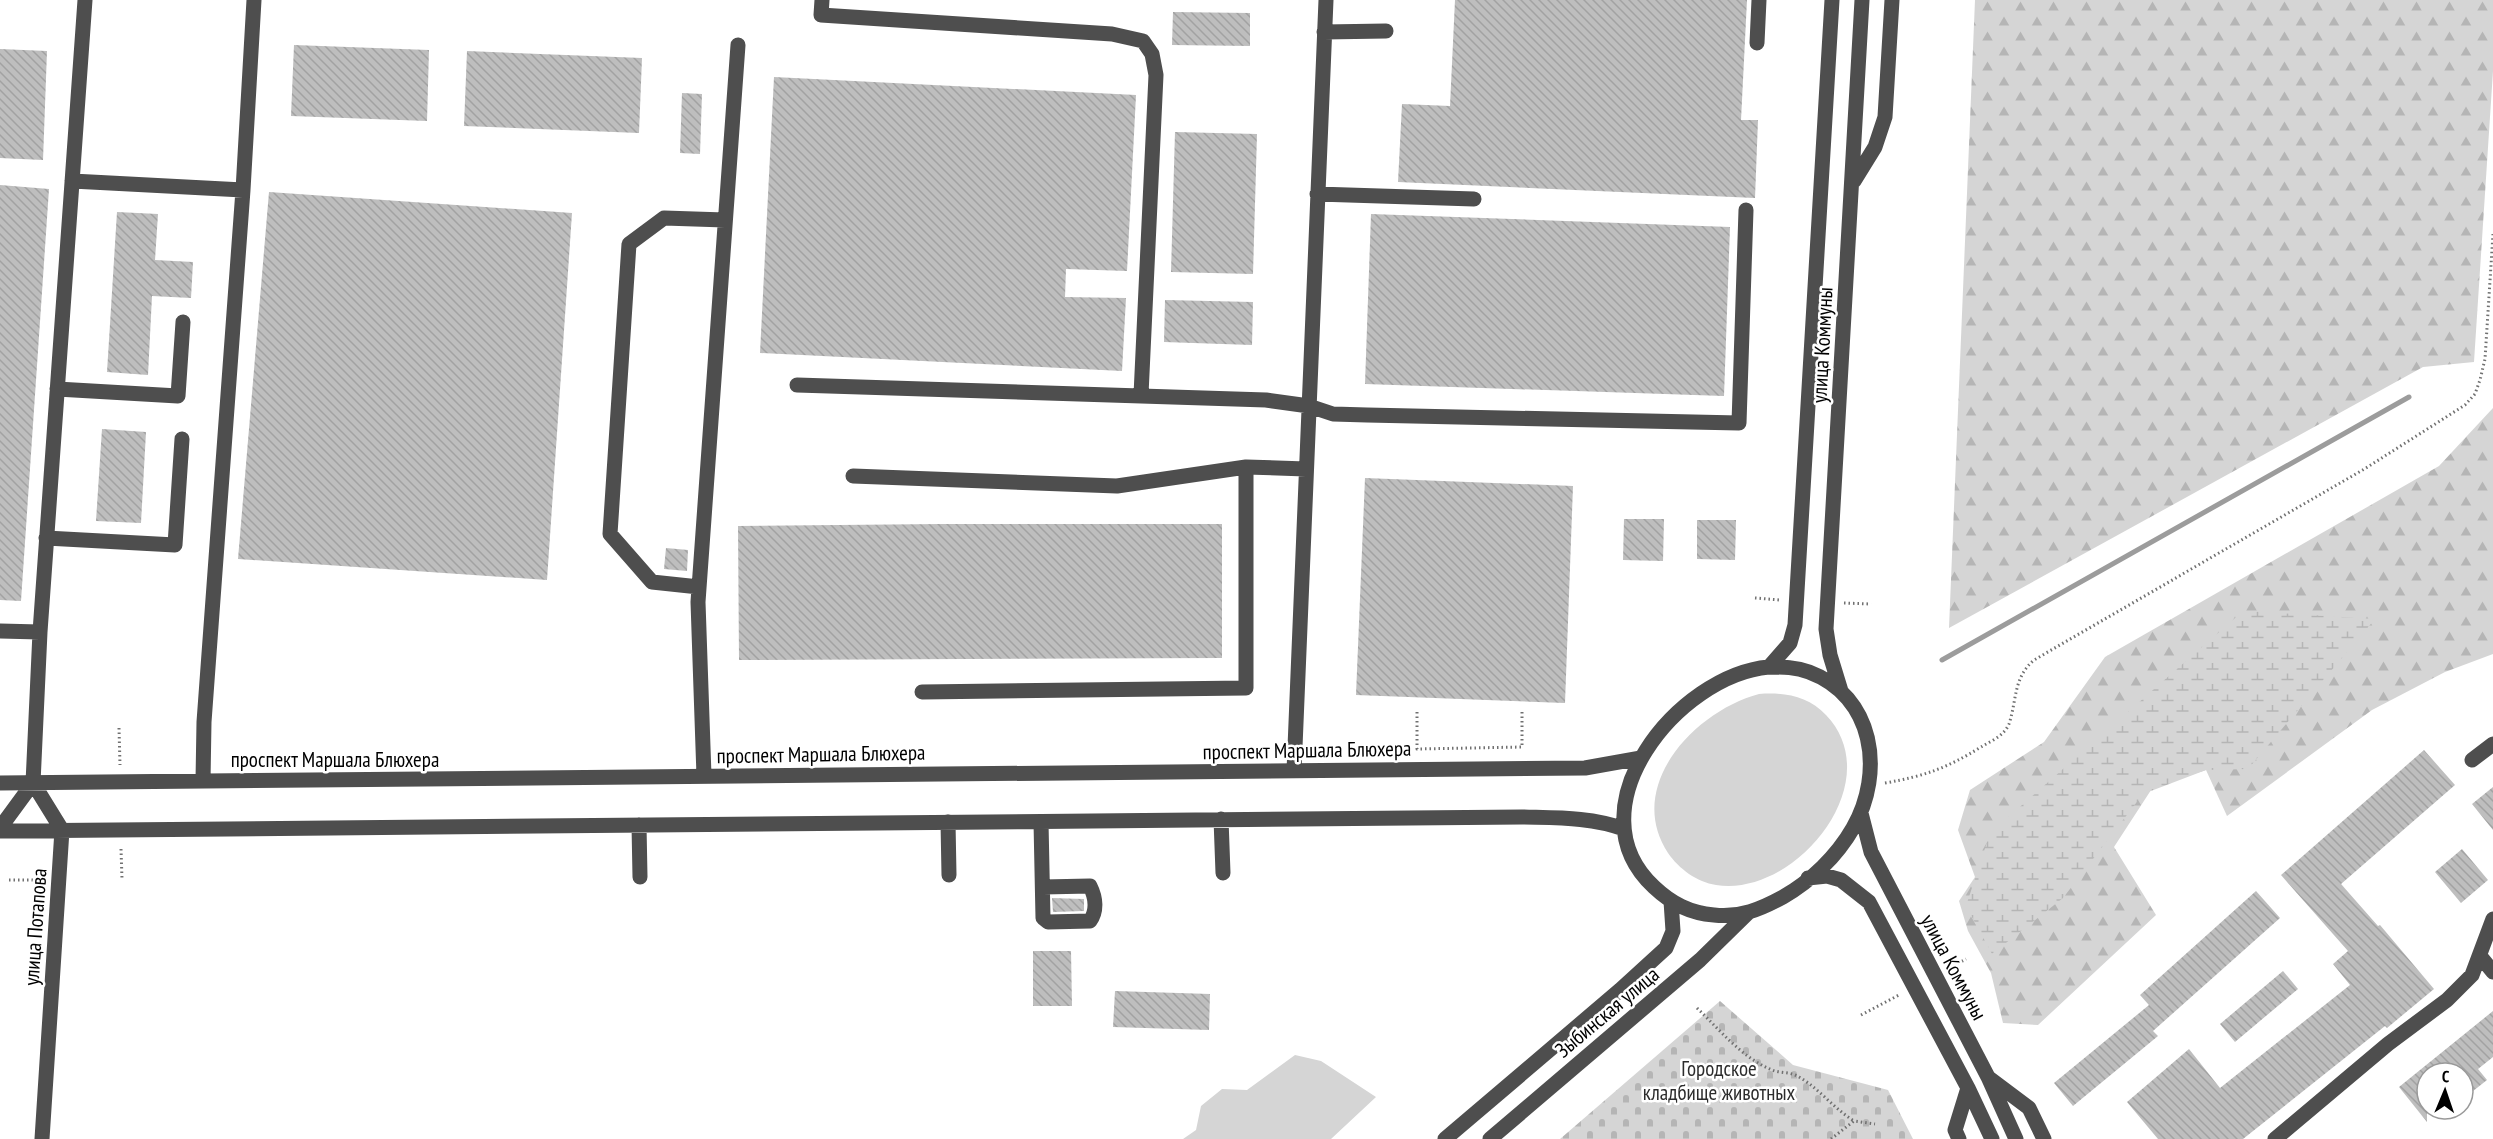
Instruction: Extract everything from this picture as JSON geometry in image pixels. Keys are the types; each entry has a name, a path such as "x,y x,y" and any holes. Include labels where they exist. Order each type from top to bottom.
{"street":[{"path":"0,829 33,783 46,538 85,0"},
{"path":"203,781 209,641 243,190 254,0"},
{"path":"822,0 821,15 1112,34 1143,41 1152,54 1156,75 1141,395"},
{"path":"1294,771 1326,0"},
{"path":"1757,44 1759,0"},
{"name":"улица Коммуны","path":"1769,667 1790,643 1795,625 1832,0"},
{"name":"улица Коммуны","path":"1841,691 1830,655 1827,629 1862,0"},
{"path":"1852,183 1875,147 1883,124 1892,0"},
{"path":"1324,32 1386,31"},
{"path":"704,776 699,586 738,45"},
{"path":"72,181 243,190"},
{"path":"1317,194 1474,199"},
{"path":"797,385 1266,400 1309,406 1333,414 1356,415 1739,423 1746,210"},
{"path":"699,586 652,582 610,534 628,256 629,244 664,218 726,220"},
{"path":"57,389 178,396 183,322"},
{"path":"46,538 175,545 182,439"},
{"path":"853,476 1117,486 1246,468 1306,469"},
{"path":"922,692 1246,688 1246,468"},
{"path":"0,631 40,632"},
{"path":"1769,667 1794,668 1809,672 1830,682 1841,691 1852,702 1863,720 1870,740 1869,786 1860,813 1842,844 1808,878 1788,894 1748,913 1726,916 1702,914 1680,908 1647,881 1630,853 1624,829 1628,789 1641,759 1664,726 1716,683 1744,672 1769,667"},
{"path":"2472,760 2493,744"},
{"name":"проспект Маршала Блюхера","path":"0,783 1586,768 1641,759"},
{"path":"33,783 62,830"},
{"name":"улица Коммуны","path":"1860,813 1871,852 1988,1077 2016,1139"},
{"path":"0,829 1522,817 1602,821 1624,829"},
{"path":"1221,819 1223,873"},
{"path":"948,822 949,875"},
{"path":"1041,822 1043,887"},
{"path":"639,825 640,877"},
{"name":"улица Потапова","path":"42,1139 62,830"},
{"path":"1808,878 1827,876 1841,880 1869,902 1968,1088 1992,1139"},
{"name":"Зыбинская улица","path":"1445,1139 1666,948 1673,932 1671,901"},
{"name":"Зыбинская улица","path":"1490,1139 1683,975 1748,913"},
{"path":"2275,1139 2388,1044 2447,1000 2472,975 2493,919"},
{"path":"2480,956 2493,972"},
{"path":"1988,1077 2029,1108 2044,1139"},
{"path":"1959,1139 1954,1130 1968,1088"}],"path":[{"path":"1869,786 1915,778 1949,766 1999,737 2008,725 2018,680 2022,672 2034,660 2366,468 2465,405 2475,394 2481,380 2492,273 2493,234"},
{"path":"1417,712 1417,749 1522,747 1522,712"},
{"path":"119,728 120,768"},
{"path":"121,849 122,879"},
{"path":"9,880 45,880"},
{"path":"1697,1008 1745,1056 1774,1071 1794,1074 1812,1086 1837,1111 1854,1120 1875,1124"},
{"path":"1831,1139 1854,1120"}],"green space":[{"path":"1975,0 2493,0 2493,71 2474,362 2423,367 1949,628"},
{"path":"2493,408 2493,654 2445,672 2372,710 2227,816 2206,770 2153,787 2114,847 2156,915 2038,1025 2003,1023 1991,973 1968,931 1959,901 1975,877 1958,830 1970,790 2044,742 2105,657 2439,466"},
{"path":"2243,611 2375,619 2248,769 2206,770 2143,794 2063,898 1992,954 1966,906 1990,833"},
{"path":"1759,694 1786,695 1803,699 1826,715 1843,742 1847,772 1840,802 1825,830 1802,855 1776,873 1746,884 1716,885 1689,874 1668,853 1657,828 1655,802 1661,778 1673,755 1690,734 1735,703"},
{"name":"Городское кладбище животных","path":"1720,1001 1793,1065 1888,1090 1913,1139 1560,1139"},
{"path":"1295,1055 1321,1061 1376,1097 1331,1139 1183,1139 1196,1130 1201,1106 1222,1089 1247,1090"}],"building":[{"path":"1455,0 1747,0 1741,120 1758,120 1755,198 1398,182 1402,104 1450,106"},
{"path":"1173,12 1250,13 1250,46 1172,45"},
{"path":"294,45 429,50 427,121 291,116"},
{"path":"0,49 47,51 43,160 0,158"},
{"path":"467,51 642,58 639,133 464,126"},
{"path":"774,77 1136,95 1127,271 1066,269 1065,297 1126,298 1122,371 760,353"},
{"path":"682,93 702,94 700,154 680,153"},
{"path":"1175,132 1257,134 1253,274 1171,272"},
{"path":"0,185 49,189 21,601 0,600"},
{"path":"269,192 572,213 547,580 238,559"},
{"path":"117,212 158,214 155,260 193,262 191,298 152,296 148,375 107,372"},
{"path":"1371,214 1730,227 1724,396 1365,384"},
{"path":"1165,300 1253,302 1252,345 1164,342"},
{"path":"102,429 146,432 141,523 96,521"},
{"path":"1365,478 1573,486 1565,703 1356,695"},
{"path":"1624,519 1664,519 1663,561 1623,560"},
{"path":"1697,520 1736,520 1735,560 1697,559"},
{"path":"1222,524 1222,658 739,660 738,526"},
{"path":"666,548 688,550 687,571 664,569"},
{"path":"2424,750 2455,785 2341,884 2378,926 2380,925 2434,989 2243,1139 2158,1139 2127,1102 2189,1049 2220,1088 2350,985 2333,964 2348,951 2281,875"},
{"path":"2493,787 2493,830 2472,804"},
{"path":"2462,849 2488,880 2461,903 2435,872"},
{"path":"2256,891 2280,918 2153,1031 2158,1036 2073,1106 2054,1083 2149,1005 2140,995"},
{"path":"1052,898 1084,899 1084,911 1053,912"},
{"path":"1033,951 1071,951 1072,1006 1033,1006"},
{"path":"2283,971 2298,989 2235,1042 2220,1024"},
{"path":"1115,991 1210,994 1209,1030 1113,1027"},
{"path":"2493,1011 2493,1057 2478,1069 2487,1080 2475,1090 2475,1061 2431,1061"},
{"path":"2415,1074 2415,1107 2399,1087"}],"waterway":[{"path":"1942,660 2409,397"}]}
